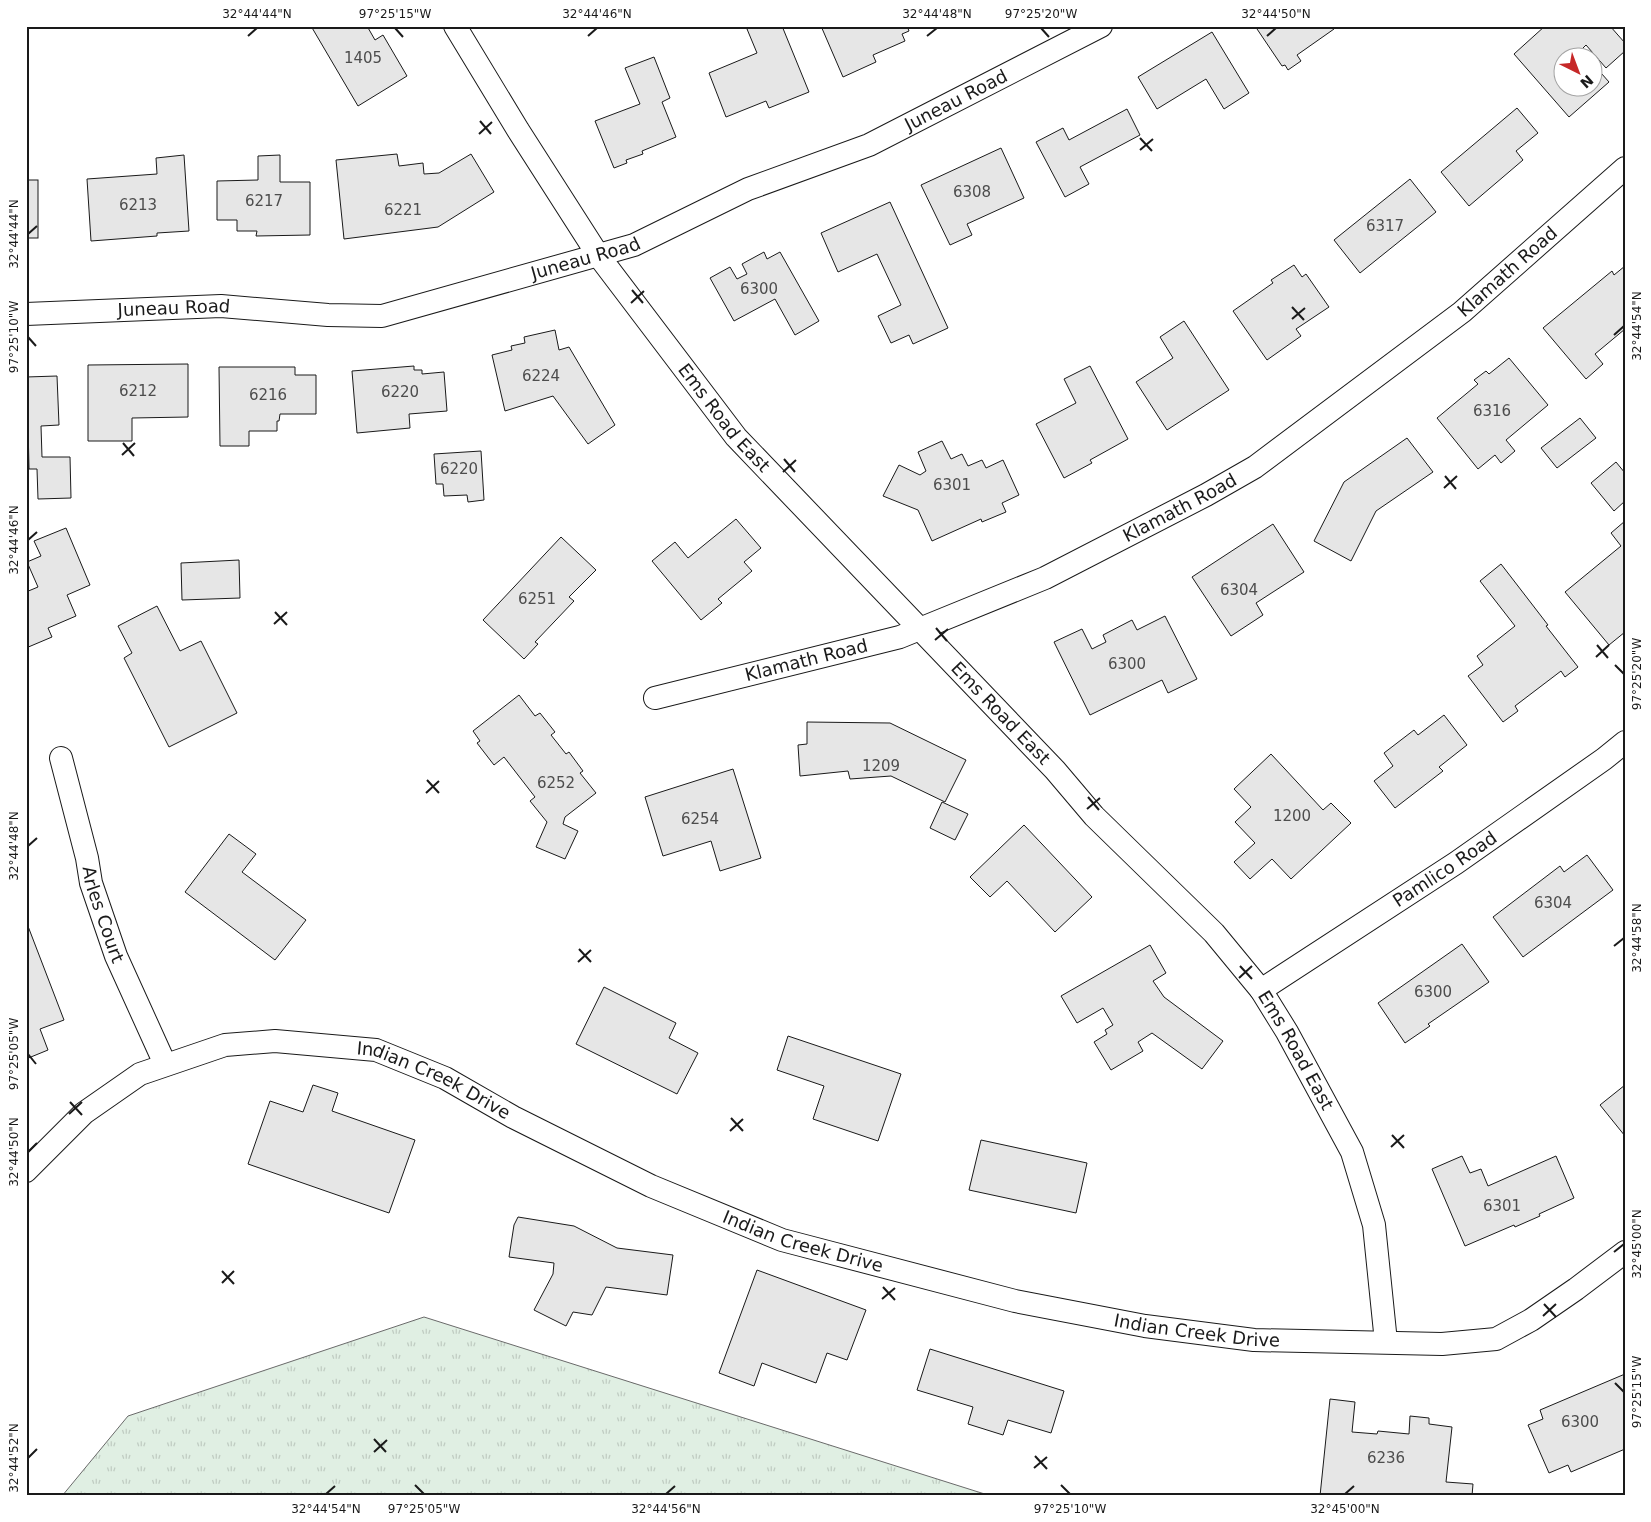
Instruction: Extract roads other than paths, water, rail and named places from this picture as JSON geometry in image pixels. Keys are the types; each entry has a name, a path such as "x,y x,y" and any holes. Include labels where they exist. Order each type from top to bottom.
{"street":[{"name":"Ems Road East","path":"455,26 518,130 598,255 736,437 1055,770 1094,816 1214,933 1261,990 1287,1032 1352,1152 1374,1225 1386,1342"},
{"name":"Juneau Road","path":"26,314 221,306 328,315 382,316 634,245 748,189 868,144 1101,26"},
{"name":"Klamath Road","path":"654,698 900,637 1045,578 1206,495 1255,467 1462,312 1625,168"},
{"name":"Pamlico Road","path":"1261,990 1456,864 1625,742"},
{"name":"Arles Court","path":"60,758 87,858 91,883 116,956 166,1064"},
{"name":"Indian Creek Drive","path":"26,1171 84,1113 140,1074 225,1045 275,1041 376,1050 445,1078 513,1117 651,1186 782,1240 1015,1301 1145,1326 1254,1340 1442,1344 1496,1339 1531,1320 1625,1252"}]}
